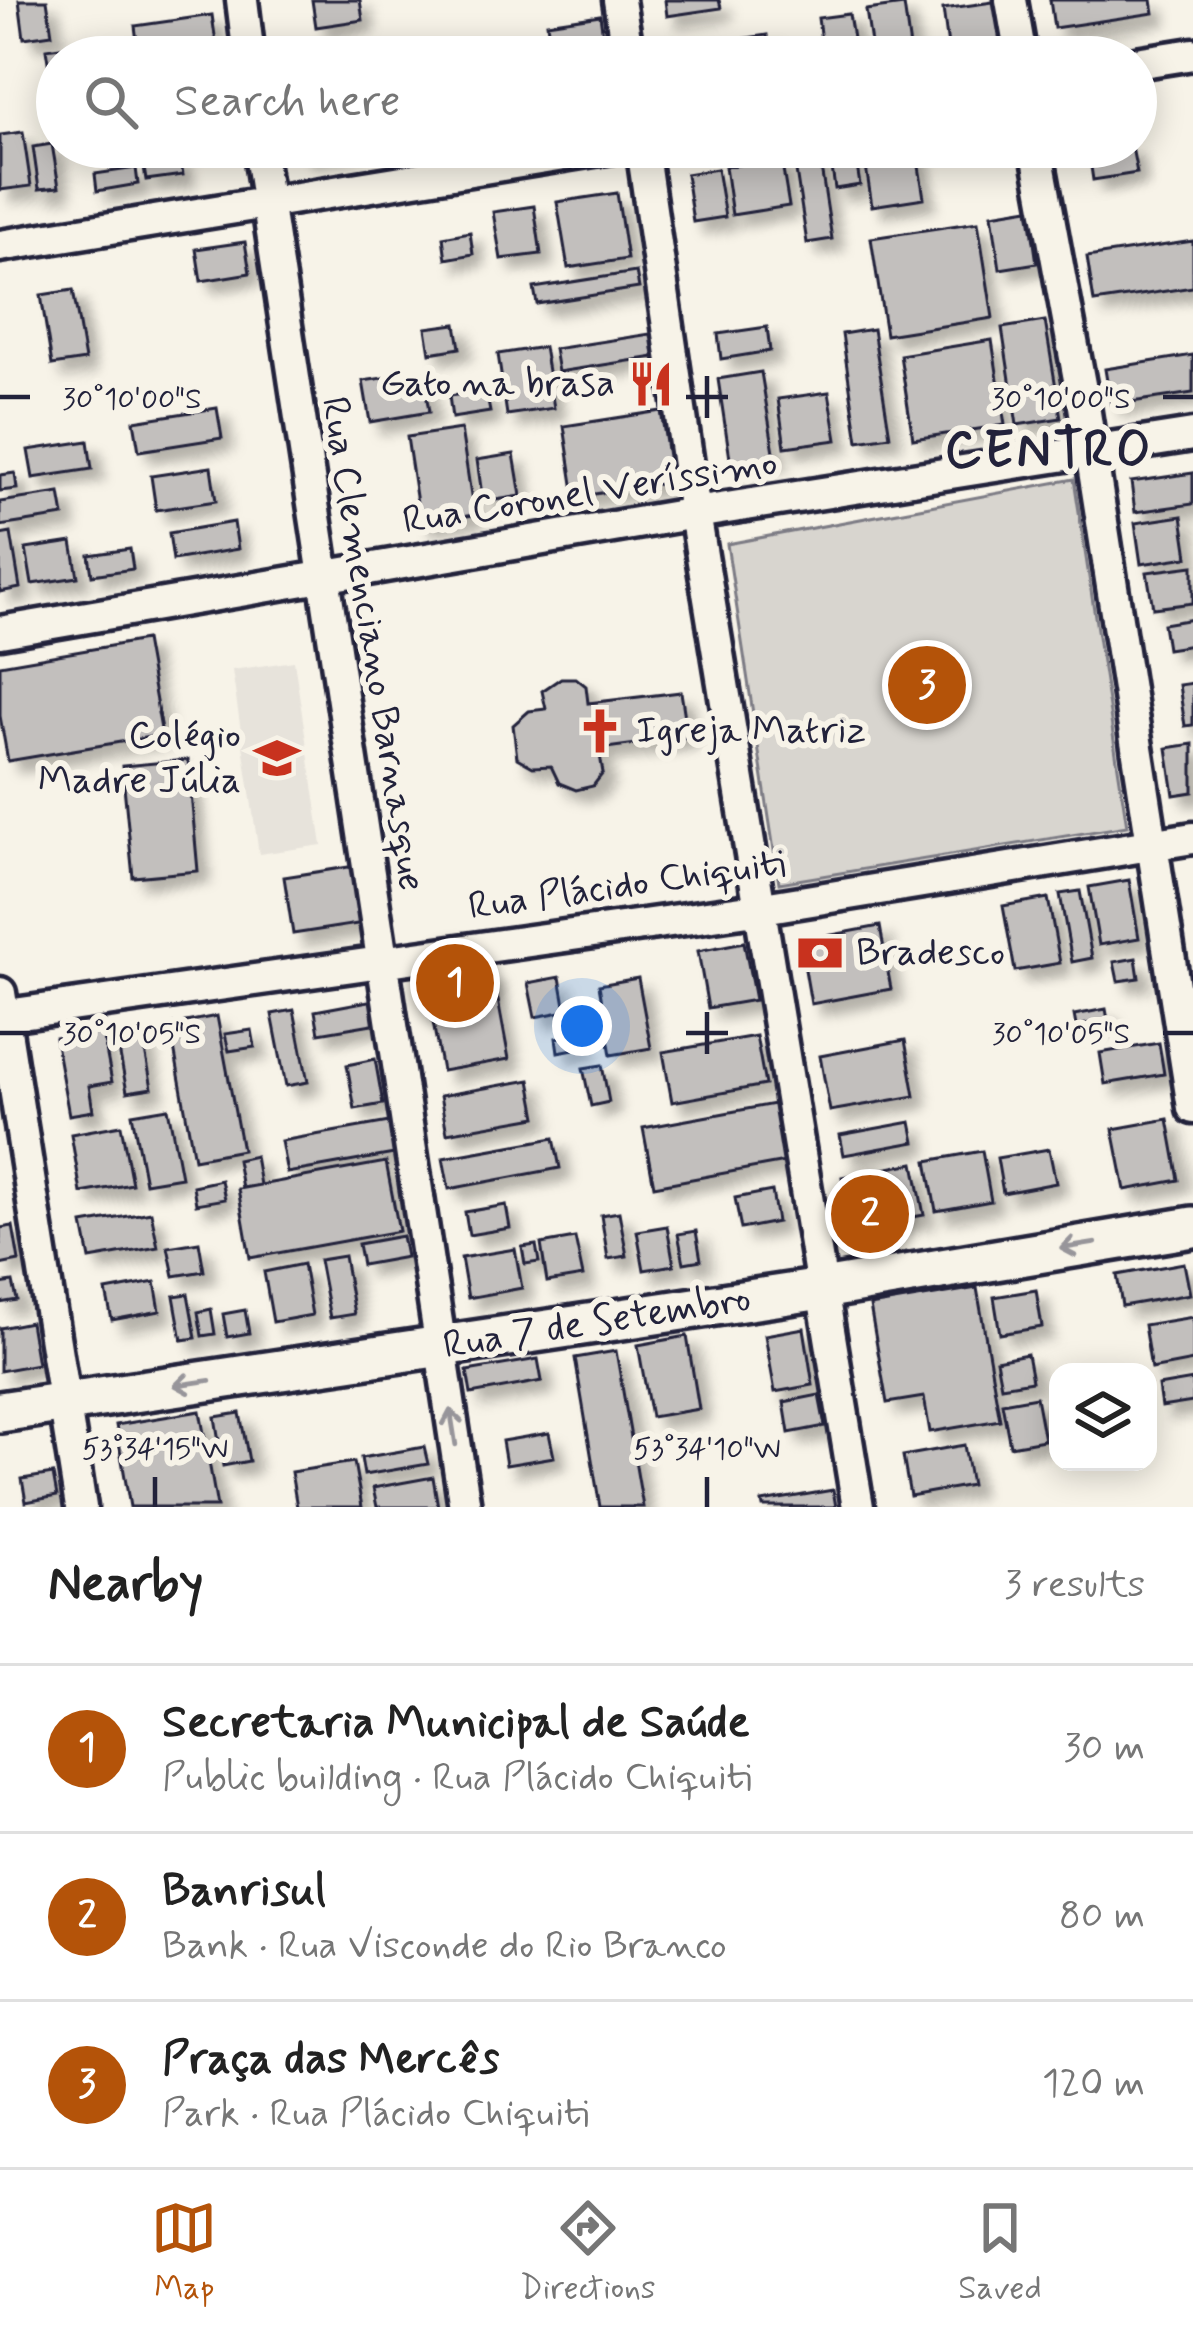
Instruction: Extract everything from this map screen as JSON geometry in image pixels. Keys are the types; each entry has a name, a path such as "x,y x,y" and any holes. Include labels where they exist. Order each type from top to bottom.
{"main road":[{"name":"Rua 7 de Setembro","path":"0,1412 822,1289 1193,1227"}],"street":[{"path":"242,0 246,36"},
{"path":"619,0 625,36"},
{"path":"1011,0 1017,36"},
{"path":"1157,60 1193,54"},
{"name":"Rua Clemenciano Barnasque","path":"262,168 465,1507"},
{"path":"0,246 486,168"},
{"path":"645,168 695,513 764,908 858,1507"},
{"path":"1040,168 1090,449 1193,1108"},
{"name":"Rua Coronel Veríssimo","path":"0,632 695,513 1193,435"},
{"name":"Rua Plácido Chiquiti","path":"1,1008 764,908 1193,838"},
{"path":"1,1008 68,1400 81,1507"}],"shaded area":[{"path":"1074,479 1127,826 779,883 727,544"},
{"name":"Colégio Madre Júlia","path":"294,661 322,845 259,854 232,670"}],"building":[{"path":"19,0 47,0 52,34 24,38"},
{"path":"312,0 360,0 363,20 316,27"},
{"path":"665,0 719,0 721,8 667,16"},
{"path":"1050,0 1152,0 1154,13 1054,28"},
{"path":"1000,1 1005,36 947,36 943,9"},
{"path":"904,5 908,36 870,36 866,10"},
{"path":"849,14 853,36 820,36 818,18"},
{"path":"212,15 215,36 136,36 135,26"},
{"path":"600,15 603,36 549,36 547,23"},
{"path":"23,132 31,186 0,190 0,135"},
{"path":"36,168 56,168 59,187 39,189"},
{"path":"136,168 138,184 97,191 95,174"},
{"path":"144,168 182,168 183,175 146,180"},
{"path":"725,168 783,168 789,206 732,215"},
{"path":"796,168 821,168 832,239 807,243"},
{"path":"832,168 857,168 860,185 835,189"},
{"path":"866,168 919,168 924,198 872,206"},
{"path":"1091,168 1136,168 1137,173 1093,180"},
{"path":"717,169 725,217 693,222 686,174"},
{"path":"617,193 627,259 568,268 557,202"},
{"path":"534,206 541,254 501,259 493,212"},
{"path":"1029,208 1037,263 1000,269 992,214"},
{"path":"978,222 993,318 886,335 871,238"},
{"path":"470,232 473,254 446,259 443,237"},
{"path":"1193,241 1193,287 1094,302 1087,257"},
{"path":"245,242 250,273 201,281 196,249"},
{"path":"636,272 639,288 537,304 534,288"},
{"path":"73,290 85,360 52,365 41,295"},
{"path":"1045,321 1061,418 1017,425 1002,328"},
{"path":"456,324 460,348 430,353 426,328"},
{"path":"767,327 770,351 721,359 718,334"},
{"path":"873,329 890,436 858,441 842,334"},
{"path":"657,333 661,356 558,372 554,349"},
{"path":"992,340 1005,425 913,439 900,355"},
{"path":"544,347 554,408 507,415 498,354"},
{"path":"1193,355 1193,393 1111,405 1105,369"},
{"path":"423,372 429,412 370,422 363,381"},
{"path":"761,372 775,458 731,465 718,379"},
{"path":"486,391 490,412 452,418 449,396"},
{"path":"829,392 837,440 785,447 778,399"},
{"path":"217,408 222,438 139,451 134,421"},
{"path":"661,411 672,482 575,497 564,426"},
{"path":"461,429 474,515 420,523 407,437"},
{"path":"88,441 92,469 33,478 28,450"},
{"path":"514,454 521,496 483,502 477,460"},
{"path":"211,467 216,501 156,510 151,476"},
{"path":"15,473 17,489 0,491 0,475"},
{"path":"1193,473 1193,504 1135,512 1131,482"},
{"path":"60,493 64,516 0,526 0,502"},
{"path":"1182,516 1188,557 1141,564 1135,523"},
{"path":"234,522 238,549 173,560 169,533"},
{"path":"11,533 20,588 0,592 0,535"},
{"path":"72,542 78,577 32,584 26,549"},
{"path":"130,549 133,569 92,575 89,555"},
{"path":"1193,566 1193,603 1153,608 1147,572"},
{"path":"1193,619 1193,645 1167,649 1163,624"},
{"path":"145,640 162,735 8,761 0,716 0,665"},
{"name":"Igreja Matriz","path":"561,678 576,678 586,686 588,703 681,692 688,737 599,749 603,773 593,786 576,790 559,783 551,766 533,767 517,758 513,725 529,711 546,709 542,691"},
{"path":"1193,683 1193,725 1185,726 1179,685"},
{"path":"1193,744 1193,792 1174,795 1167,748"},
{"path":"188,760 198,871 133,877 122,766"},
{"path":"355,866 364,923 293,934 284,877"},
{"path":"1129,880 1139,938 1099,945 1089,887"},
{"path":"1080,891 1092,958 1072,962 1060,894"},
{"path":"1048,898 1060,963 1015,971 1003,906"},
{"path":"880,926 891,989 811,1004 800,941"},
{"path":"744,942 755,1000 708,1008 698,951"},
{"path":"1136,958 1139,978 1118,981 1114,962"},
{"path":"493,973 509,1059 442,1071 426,985"},
{"path":"560,977 566,1011 535,1017 528,983"},
{"path":"638,978 651,1048 611,1055 599,985"},
{"path":"374,1000 378,1023 319,1033 315,1011"},
{"path":"1106,1009 1108,1020 1076,1026 1074,1015"},
{"path":"294,1010 308,1082 286,1086 272,1014"},
{"path":"217,1016 242,1150 194,1159 170,1025"},
{"path":"102,1029 112,1082 89,1086 93,1111 69,1115 55,1038"},
{"path":"141,1029 152,1088 127,1092 116,1034"},
{"path":"252,1030 255,1047 229,1051 225,1034"},
{"path":"582,1033 585,1047 558,1052 556,1038"},
{"path":"756,1036 765,1085 672,1102 663,1052"},
{"path":"905,1040 915,1096 830,1111 820,1056"},
{"path":"1159,1043 1164,1074 1105,1084 1100,1053"},
{"path":"375,1059 383,1104 355,1109 347,1065"},
{"path":"602,1065 609,1102 591,1106 583,1068"},
{"path":"530,1080 537,1117 447,1133 440,1096"},
{"path":"774,1104 785,1162 654,1186 643,1128"},
{"path":"168,1108 181,1177 145,1183 132,1114"},
{"path":"1168,1119 1179,1180 1125,1190 1113,1129"},
{"path":"389,1122 394,1154 287,1173 281,1141"},
{"path":"911,1122 915,1142 844,1155 840,1135"},
{"path":"121,1125 132,1184 81,1193 71,1134"},
{"path":"554,1138 560,1168 449,1189 443,1158"},
{"path":"1049,1149 1056,1183 1003,1193 997,1158"},
{"path":"982,1151 991,1201 936,1211 927,1161"},
{"path":"255,1156 260,1185 242,1188 237,1160"},
{"path":"386,1162 399,1231 250,1258 238,1189"},
{"path":"914,1163 924,1215 851,1228 842,1177"},
{"path":"221,1180 225,1199 196,1204 193,1186"},
{"path":"772,1191 777,1222 741,1229 735,1198"},
{"path":"506,1205 510,1228 469,1235 465,1212"},
{"path":"151,1212 158,1247 90,1259 83,1224"},
{"path":"619,1212 627,1256 608,1259 601,1215"},
{"path":"13,1226 19,1261 0,1265 0,1228"},
{"path":"667,1226 674,1265 644,1270 637,1231"},
{"path":"696,1231 701,1260 684,1263 678,1234"},
{"path":"402,1236 406,1257 362,1265 358,1244"},
{"path":"575,1238 583,1276 547,1282 541,1244"},
{"path":"199,1242 204,1271 174,1276 168,1247"},
{"path":"536,1245 539,1262 525,1264 522,1247"},
{"path":"515,1249 522,1288 468,1298 461,1258"},
{"path":"344,1256 354,1314 330,1318 319,1260"},
{"path":"1184,1263 1190,1294 1122,1306 1117,1275"},
{"path":"303,1264 312,1315 273,1322 264,1272"},
{"path":"13,1282 17,1300 0,1303 0,1284"},
{"path":"155,1282 160,1311 112,1320 106,1291"},
{"path":"977,1288 1000,1420 930,1432 924,1397 887,1403 870,1306"},
{"path":"1036,1290 1042,1327 1000,1334 994,1297"},
{"path":"188,1294 196,1338 182,1340 174,1296"},
{"path":"211,1309 215,1334 202,1336 198,1312"},
{"path":"245,1310 249,1333 227,1337 223,1314"},
{"path":"1193,1317 1193,1361 1157,1368 1157,1363 1150,1363 1144,1325"},
{"path":"30,1322 37,1364 0,1371 0,1328"},
{"path":"804,1328 813,1385 775,1392 765,1335"},
{"path":"687,1336 699,1409 651,1417 638,1345"},
{"path":"616,1351 643,1507 600,1507 575,1358"},
{"path":"1027,1354 1032,1381 1001,1386 996,1360"},
{"path":"538,1359 542,1381 471,1394 467,1371"},
{"path":"1193,1380 1193,1402 1161,1407 1158,1386"},
{"path":"819,1395 825,1426 789,1433 784,1402"},
{"path":"1036,1397 1044,1440 1010,1446 1002,1403"},
{"path":"200,1411 217,1507 130,1507 116,1425"},
{"path":"240,1413 249,1461 223,1466 215,1417"},
{"path":"549,1433 554,1457 506,1465 502,1441"},
{"path":"964,1445 971,1485 910,1496 903,1456"},
{"path":"424,1447 428,1464 364,1475 361,1458"},
{"path":"354,1462 362,1507 297,1507 291,1472"},
{"path":"53,1474 57,1496 26,1502 22,1479"},
{"path":"433,1477 438,1507 377,1507 373,1488"},
{"path":"833,1490 836,1507 763,1507 762,1502"}],"place":[{"name":"Gato na brasa","path":"651,384"},
{"name":"Praça das Mercês","path":"927,685"},
{"name":"Igreja Matriz","path":"600,731"},
{"name":"Colégio Madre Júlia","path":"277,758"},
{"name":"Bradesco","path":"820,953"},
{"name":"Secretaria Municipal de Saúde","path":"455,983"},
{"name":"Banrisul","path":"870,1214"}],"district":[{"name":"CENTRO","path":"1049,452"}]}
